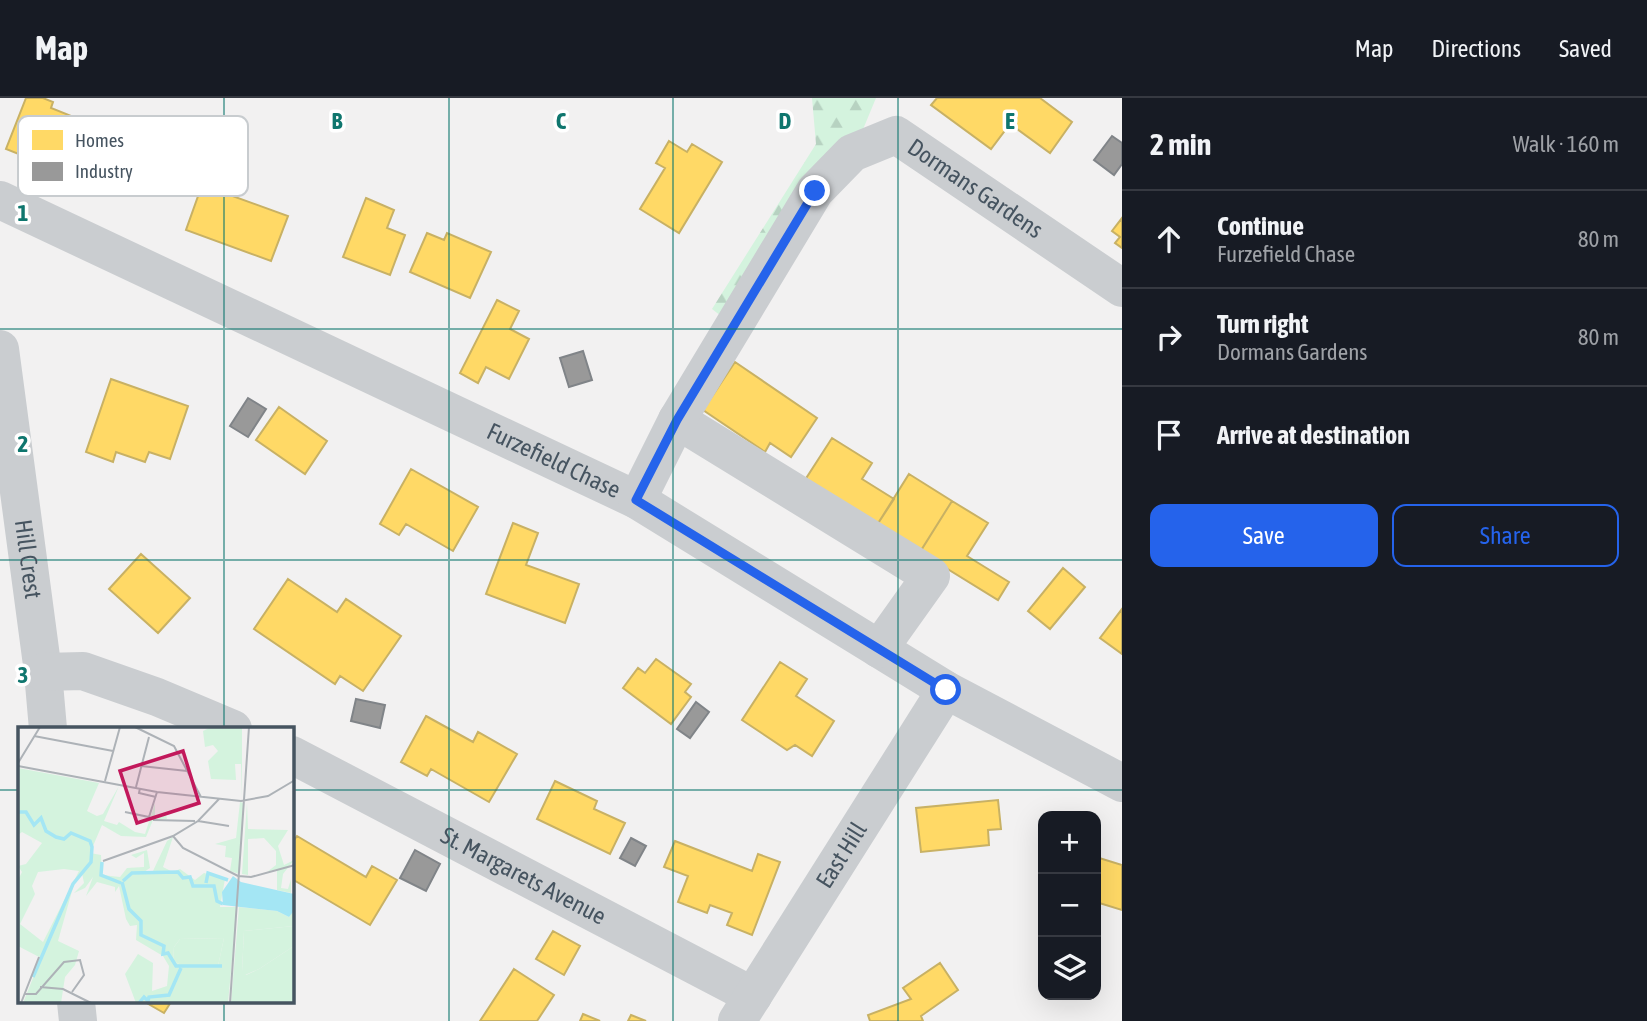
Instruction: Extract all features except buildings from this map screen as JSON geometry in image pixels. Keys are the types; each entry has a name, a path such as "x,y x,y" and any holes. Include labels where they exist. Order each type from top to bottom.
{"street":[{"name":"Dormans Gardens","path":"636,500 677,420 815,191 852,153 896,135 1122,288"},
{"name":"Furzefield Chase","path":"0,200 636,500 946,690 1122,783"},
{"name":"Hill Crest","path":"0,349 43,672 48,727"},
{"path":"677,420 931,576 879,649"},
{"path":"43,672 83,671 157,697 228,727"},
{"name":"East Hill","path":"745,1009 946,690"},
{"name":"St. Margarets Avenue","path":"294,756 745,1009"}],"green space":[{"path":"812,98 876,98 859,139 730,323 712,309 816,144"}],"route":[{"path":"815,191 677,420 636,500 946,690"}]}
